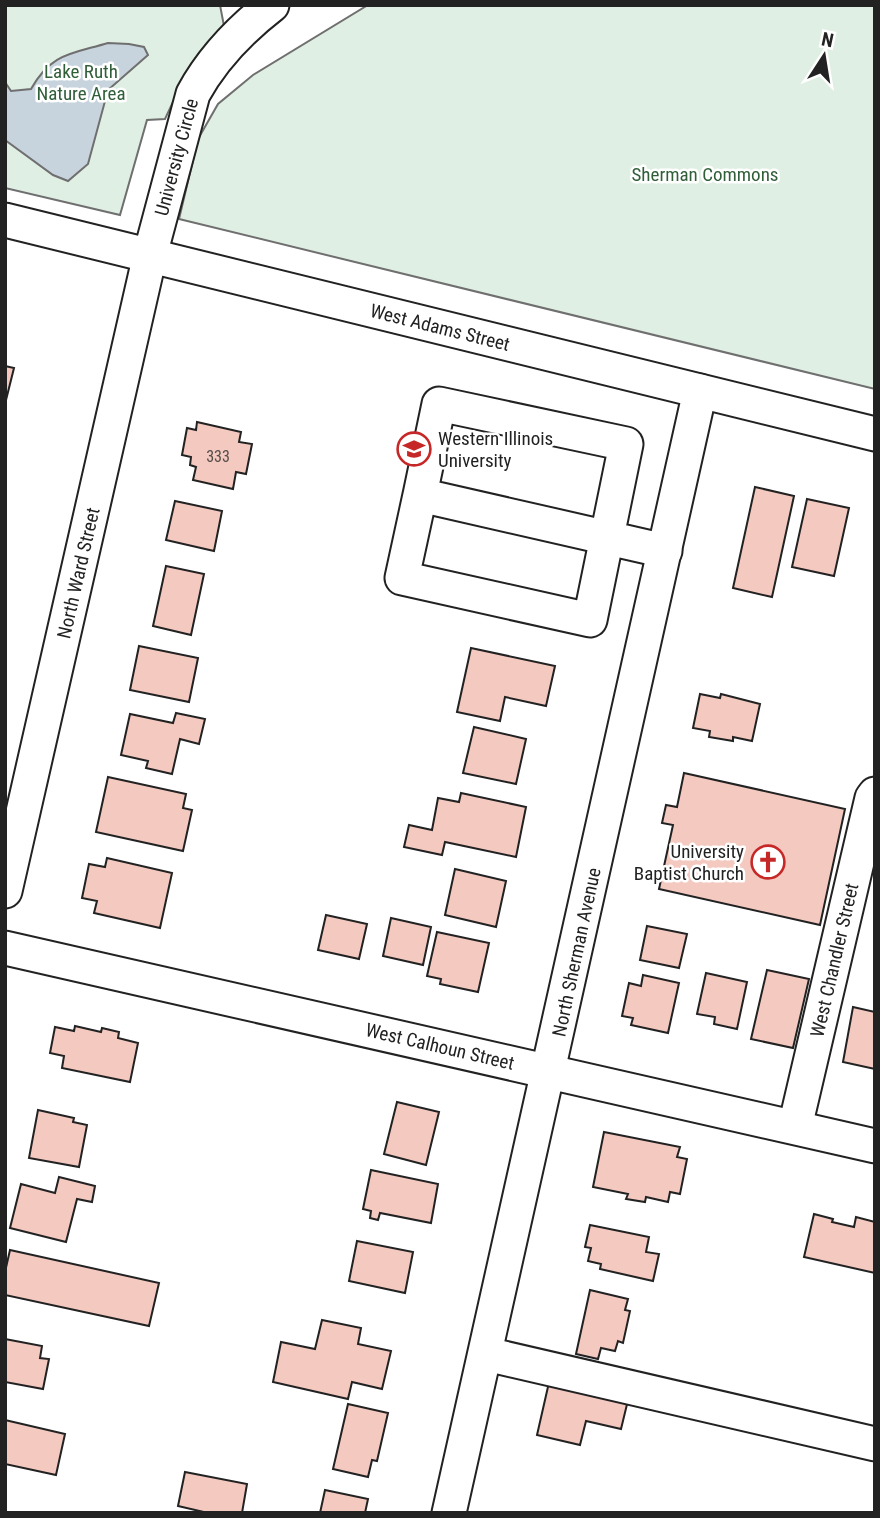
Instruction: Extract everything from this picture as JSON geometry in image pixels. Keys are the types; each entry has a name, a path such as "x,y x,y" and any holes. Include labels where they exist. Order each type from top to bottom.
{"street":[{"name":"University Circle","path":"150,255 193,93 204,74 254,11"},
{"name":"West Adams Street","path":"5,220 875,435"},
{"name":"North Ward Street","path":"5,891 150,255"},
{"name":"North Sherman Avenue","path":"449,1513 700,391"},
{"path":"439,404 625,444 590,620 402,578 421,495 439,404"},
{"path":"421,495 665,551"},
{"name":"West Chandler Street","path":"796,1127 872,797 875,794"},
{"name":"West Calhoun Street","path":"5,948 875,1146"},
{"path":"486,1354 875,1444"}],"green space":[{"name":"Lake Ruth Nature Area","path":"5,5 220,5 224,26 181,85 165,119 147,120 120,215 5,188"},
{"name":"Sherman Commons","path":"368,5 875,5 875,389 179,219 198,139 218,104 253,75"}],"shaded area":[{"path":"108,43 144,47 148,55 108,90 88,164 68,181 53,175 5,140 5,82 11,91 31,89 46,68 54,62 73,53"}],"building":[{"path":"5,366 14,368 5,404"},
{"path":"197,422 241,432 239,442 252,444 246,474 236,472 233,489 193,480 196,467 190,465 191,457 182,455 187,428 196,430"},
{"path":"755,487 794,496 772,597 733,588"},
{"path":"807,499 849,508 834,576 792,567"},
{"path":"175,501 222,511 214,551 166,540"},
{"path":"166,566 204,574 191,635 153,626"},
{"path":"139,646 198,658 189,702 130,690"},
{"path":"471,648 555,666 546,706 505,697 500,721 457,712"},
{"path":"700,694 720,698 721,694 760,704 752,741 733,737 733,741 709,737 710,731 693,728"},
{"path":"176,713 205,719 199,744 180,739 172,774 146,768 148,761 121,755 130,714 173,723"},
{"path":"474,727 526,739 516,784 463,773"},
{"path":"684,773 845,809 820,925 659,889 673,825 662,823 666,805 677,807"},
{"path":"108,777 186,794 183,808 192,810 183,851 96,832"},
{"path":"461,793 526,807 516,857 445,842 442,855 404,847 409,825 432,830 438,798 459,802"},
{"path":"107,858 172,873 160,928 94,913 97,901 82,898 89,864 105,867"},
{"path":"455,869 506,881 496,927 445,915"},
{"path":"326,915 367,924 359,959 318,950"},
{"path":"391,918 431,927 423,965 383,956"},
{"path":"647,926 687,934 679,968 640,960"},
{"path":"437,932 489,943 478,992 440,984 441,979 427,976"},
{"path":"767,970 809,979 793,1048 751,1039"},
{"path":"706,973 747,982 737,1029 714,1024 715,1017 697,1014"},
{"path":"643,975 679,983 668,1033 631,1025 633,1018 622,1016 629,983 641,986"},
{"path":"853,1007 875,1012 875,1069 843,1062"},
{"path":"75,1026 101,1032 102,1028 119,1032 118,1038 138,1043 130,1082 62,1068 64,1056 50,1053 55,1027 74,1031"},
{"path":"397,1102 439,1112 426,1165 384,1154"},
{"path":"38,1110 74,1118 73,1122 87,1125 79,1167 29,1158"},
{"path":"604,1132 680,1147 677,1157 687,1159 680,1194 670,1192 668,1202 646,1197 645,1202 626,1199 628,1194 593,1187"},
{"path":"371,1170 438,1184 431,1223 380,1213 378,1220 370,1218 371,1211 363,1209"},
{"path":"59,1177 95,1186 92,1202 77,1199 66,1242 10,1228 21,1184 55,1193"},
{"path":"814,1214 854,1227 856,1217 875,1222 875,1273 804,1257"},
{"path":"590,1225 649,1237 646,1252 659,1254 653,1281 600,1269 601,1264 588,1261 591,1248 585,1247"},
{"path":"357,1241 413,1252 405,1293 349,1281"},
{"path":"10,1250 159,1283 149,1326 5,1295 5,1272"},
{"path":"590,1290 628,1299 625,1310 630,1311 623,1343 618,1341 615,1351 601,1348 598,1359 576,1354"},
{"path":"322,1320 361,1328 358,1344 391,1351 382,1389 352,1382 348,1399 273,1382 281,1342 315,1349"},
{"path":"5,1339 42,1346 40,1358 49,1359 43,1389 5,1382"},
{"path":"550,1378 629,1396 621,1429 586,1421 580,1445 537,1435"},
{"path":"348,1404 388,1413 377,1461 372,1460 368,1477 333,1469"},
{"path":"5,1420 65,1434 56,1475 5,1464"},
{"path":"185,1472 247,1484 242,1513 208,1513 178,1506"},
{"path":"325,1490 368,1499 365,1513 320,1513"}],"place":[{"name":"Western Illinois University","path":"414,449"},
{"name":"University Baptist Church","path":"768,862"}]}
